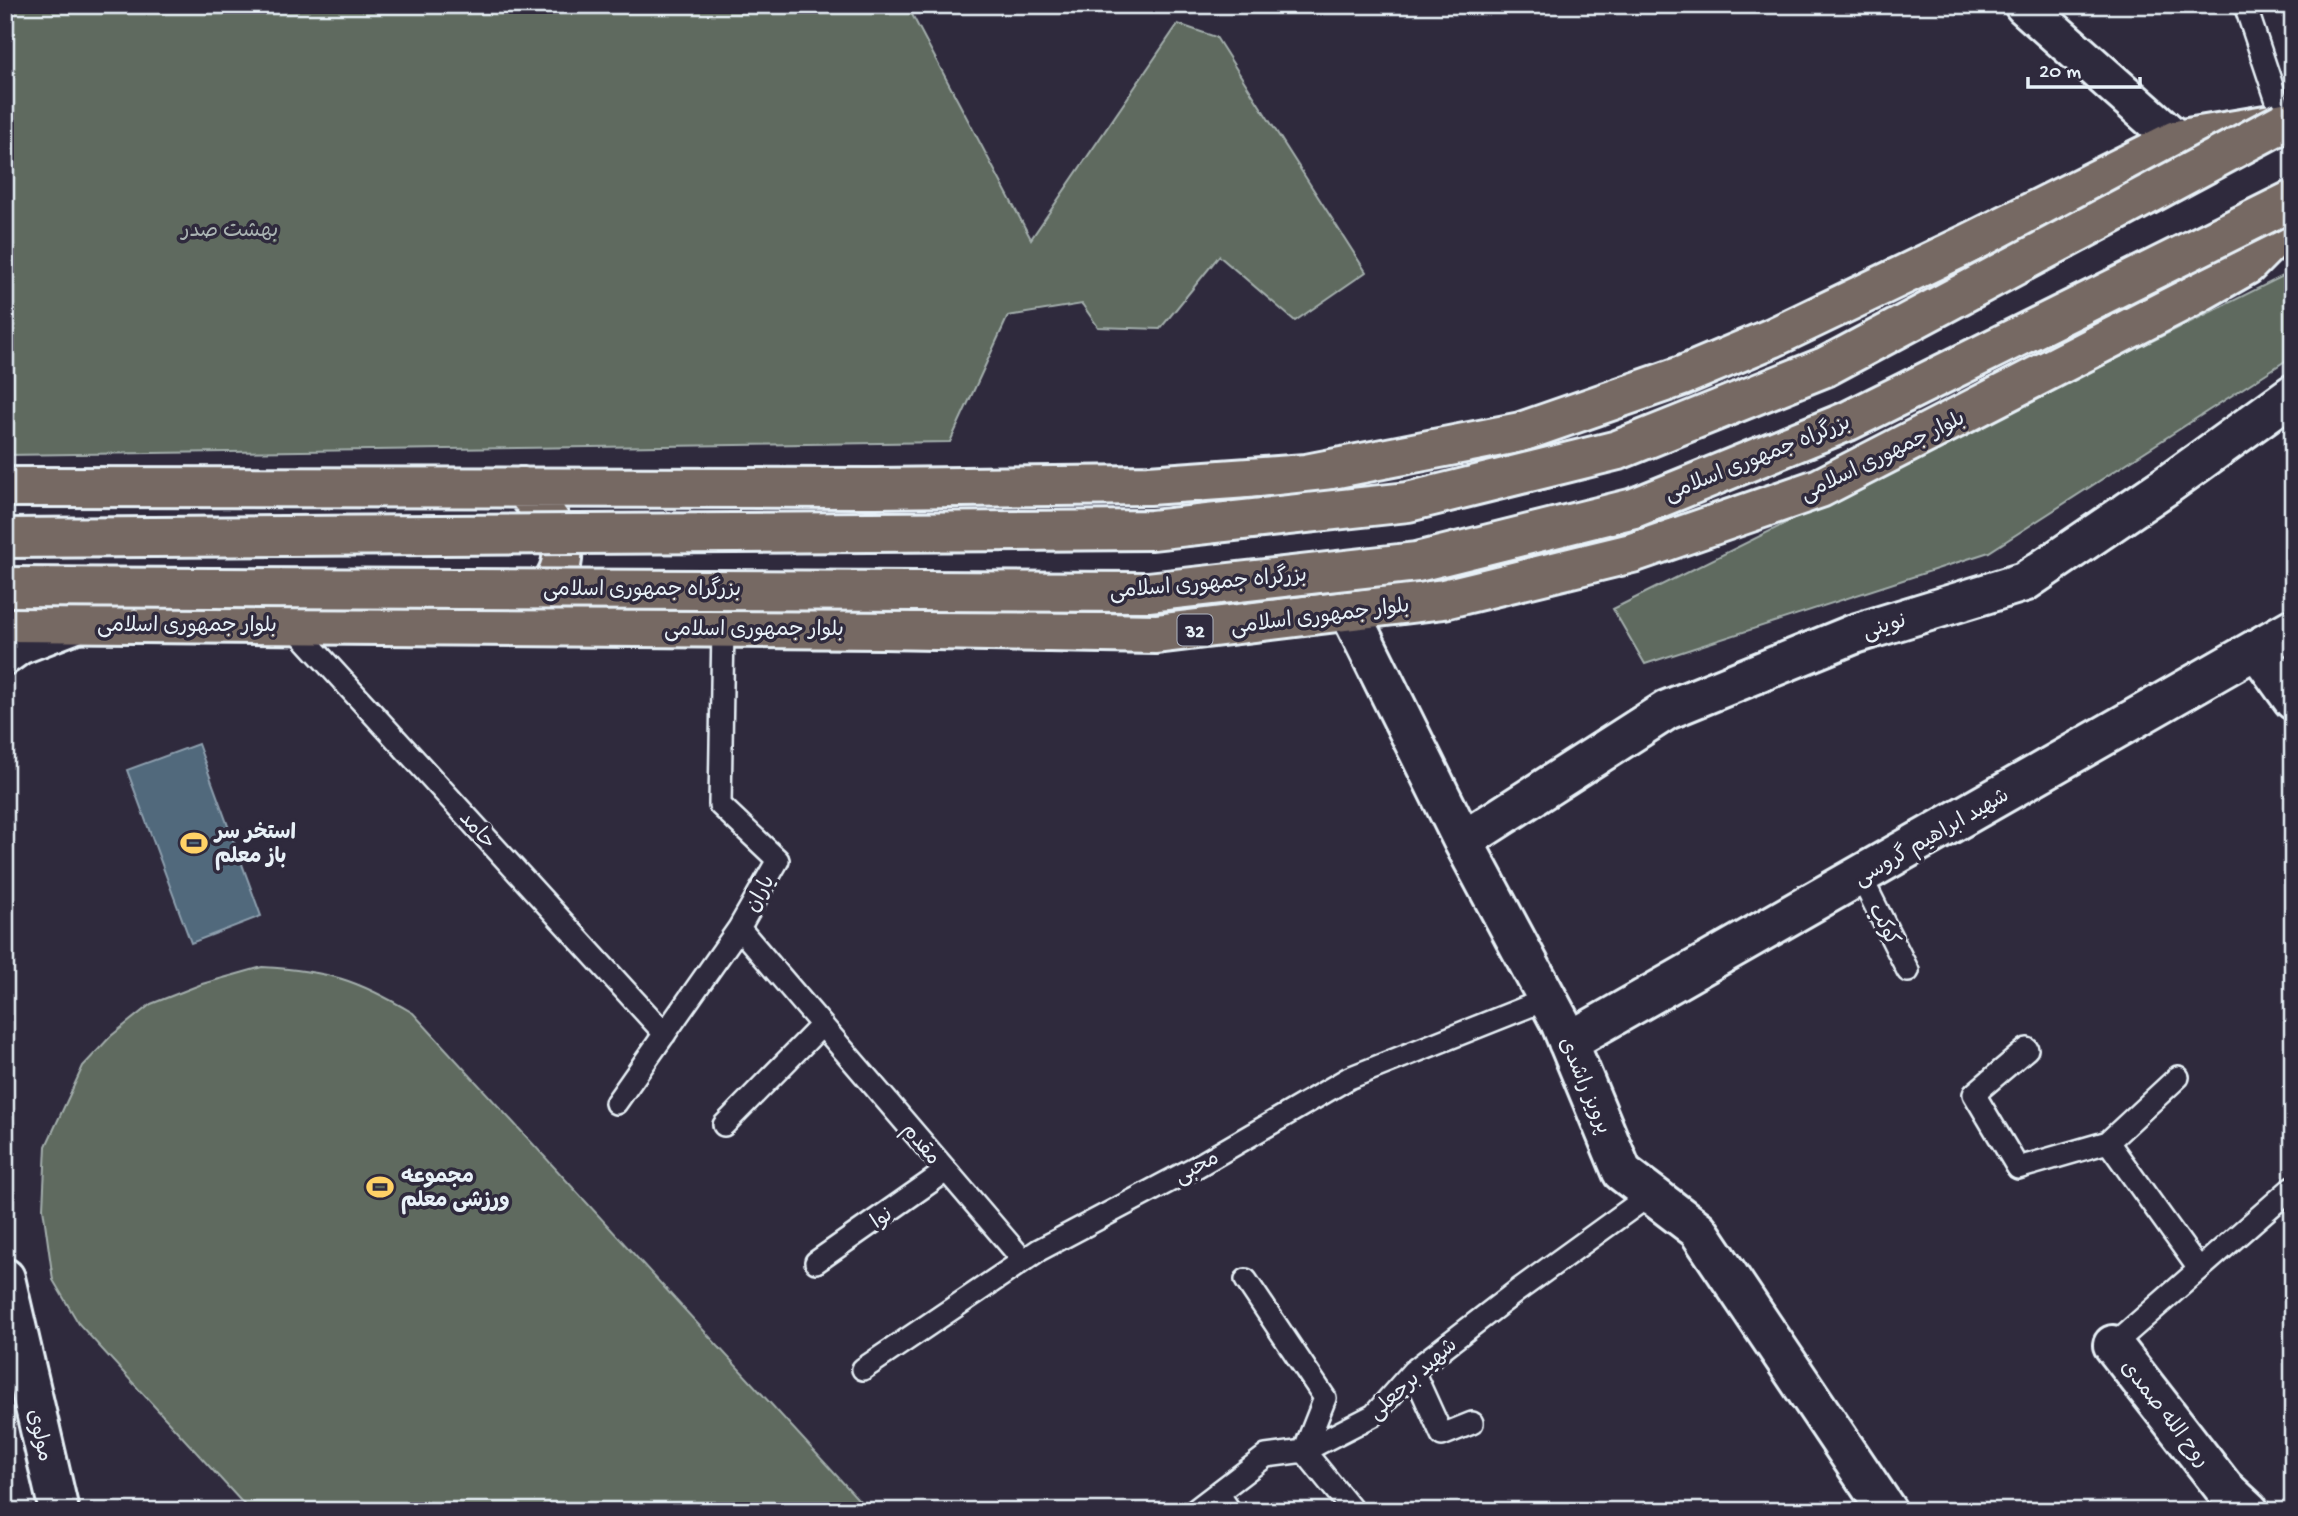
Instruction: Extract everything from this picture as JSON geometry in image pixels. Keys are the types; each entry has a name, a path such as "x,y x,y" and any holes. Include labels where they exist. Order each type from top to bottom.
{"main road":[{"path":"5,487 1149,485 1306,474 1521,432 1682,376 1772,338 2176,140 2284,122"},
{"path":"5,538 1152,530 1408,502 1618,450 1825,367 2284,122"},
{"name":"بزرگراه جمهوری اسلامی","path":"5,587 1148,592 1417,562 1634,508 1848,421 2293,200"},
{"name":"بلوار جمهوری اسلامی","path":"5,622 723,627 1156,634 1350,613 1444,599 1632,553 1820,488 2187,299 2247,265 2293,219"},
{"path":"501,626 530,608 560,575 564,549 551,519 522,487"}],"street":[{"path":"2024,5 2176,140"},
{"name":"نوینی","path":"1464,841 1667,710 1854,634 2024,582 2167,485 2293,394"},
{"name":"پرویز راشدی","path":"1350,613 1568,1042 1622,1172 1698,1230 1887,1511"},
{"path":"5,654 19,645 76,623"},
{"name":"شهید ابراهیم گروسی","path":"1568,1042 2293,628"},
{"path":"2256,650 2293,700"},
{"name":"مولوی","path":"5,1278 59,1511"},
{"name":"روح الله صمدی","path":"2113,1345 2224,1488 2249,1511"}],"lane":[{"path":"2245,5 2284,122"},
{"name":"حامد","path":"291,624 665,1034"},
{"name":"یاران","path":"616,1102 739,929 778,860 720,805 723,627"},
{"name":"کوکب","path":"1861,877 1908,971"},
{"name":"مقدم","path":"739,929 1023,1261"},
{"name":"محبی","path":"863,1369 1023,1261 1196,1167 1349,1078 1547,999"},
{"path":"723,1125 822,1026"},
{"path":"2027,1049 1974,1094 2018,1168 2108,1142 2178,1077"},
{"path":"2108,1142 2199,1269"},
{"name":"نوا","path":"816,1262 946,1171"},
{"path":"2113,1345 2293,1187"},
{"name":"شهید برجعلی","path":"1194,1511 1266,1456 1304,1451 1374,1415 1413,1371 1517,1291 1651,1194"},
{"path":"1246,1280 1325,1398 1304,1451 1353,1511"},
{"path":"1413,1371 1442,1434 1472,1423"},
{"path":"1218,1493 1230,1511"}],"green space":[{"name":"بهشت صدر","path":"5,5 907,5 1031,239 1178,24 1216,37 1366,272 1295,321 1219,256 1160,329 1098,327 1082,304 1008,316 950,442 5,455"},
{"path":"2293,271 2293,356 1989,552 1645,664 1613,609"},
{"path":"262,967 306,971 341,979 375,992 413,1013 869,1511 250,1511 79,1324 53,1280 43,1208 46,1146 83,1066 111,1036 151,1004 202,984"}],"water":[{"name":"استخر سر باز معلم","path":"198,744 261,916 191,943 127,770"}],"place":[{"name":"استخر سر باز معلم","path":"194,843"},
{"name":"مجموعه ورزشی معلم","path":"380,1187"}]}
